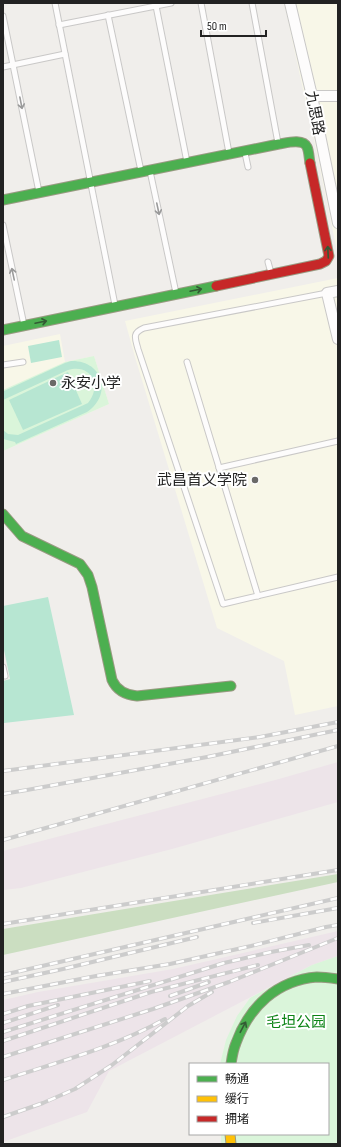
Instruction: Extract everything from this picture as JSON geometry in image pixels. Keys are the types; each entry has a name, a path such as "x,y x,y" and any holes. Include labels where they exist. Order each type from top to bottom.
{"main road":[{"path":"3,200 279,144 300,142 306,144 329,256 325,262 320,264 3,330"},
{"path":"3,514 22,536 75,561 84,568 90,579 92,587 112,680 120,691 137,696 230,686"},
{"path":"231,1063 236,1041 243,1025 264,998 280,987 294,982 310,978 329,977 338,979"}],"street":[{"name":"九思路","path":"290,3 312,96 338,223"},
{"path":"312,96 338,96"},
{"path":"338,290 327,293 338,339"}],"lane":[{"path":"55,3 115,306"},
{"path":"59,25 171,3"},
{"path":"201,3 229,154"},
{"path":"252,3 279,144"},
{"path":"156,6 187,163"},
{"path":"108,15 145,172 176,294"},
{"path":"3,16 39,193"},
{"path":"3,67 65,54"},
{"path":"244,151 248,167"},
{"path":"3,225 24,326"},
{"path":"268,262 271,274"},
{"path":"327,293 144,328 136,333 135,336 138,349 223,604 338,577"},
{"path":"3,365 24,362"},
{"path":"187,362 258,596"},
{"path":"219,468 338,441"},
{"path":"3,666 5,676"}],"shaded area":[{"path":"284,3 338,3 338,256 313,135"},
{"name":"武昌首义学院","path":"338,278 338,706 295,715 284,661 217,628 125,321"},
{"name":"永安小学","path":"60,334 65,362 94,356 109,404 3,451 3,346"},
{"path":"338,762 338,802 172,849 21,888 3,890 3,851 279,779"},
{"path":"338,931 338,956 312,965 109,1071 87,1112 3,1142 3,1000 38,992 173,969"}],"green space":[{"path":"59,340 62,357 31,363 28,346"},
{"name":"永安小学","path":"94,356 109,404 3,451 3,390 65,362"},
{"path":"71,361 82,362 91,366 97,372 101,380 102,388 100,397 95,405 87,412 16,444 15,442 3,439 3,430 8,434 18,435 88,403 94,389 92,377 83,370 76,369 68,370 3,400 4,391"},
{"path":"68,372 82,404 23,430 9,400"},
{"path":"48,597 74,715 4,723 3,681 10,679 3,645 3,606"},
{"path":"338,874 338,882 3,955 3,929"},
{"name":"毛坦公园","path":"338,956 338,1144 221,1144 221,1135 329,1135 329,1063 220,1063 226,1040 237,1016 250,998 312,965"}],"railway":[{"path":"3,771 260,737 338,722"},
{"path":"3,794 207,757 338,730"},
{"path":"3,840 338,746"},
{"path":"3,924 338,870"},
{"path":"3,975 338,898"},
{"path":"253,923 338,908"},
{"path":"3,994 96,976 170,964 338,925"},
{"path":"3,982 197,937"},
{"path":"3,1057 153,1009 229,982 338,938"},
{"path":"3,1032 224,963 309,945"},
{"path":"3,1041 151,992 258,965"},
{"path":"3,1014 28,1006 150,981"},
{"path":"170,996 209,982"},
{"path":"3,1117 43,1103 75,1089 112,1065 188,1006 212,992"},
{"path":"3,1023 58,1005"},
{"path":"3,1080 106,1046 165,1019"}],"traffic: fast":[{"path":"3,200 290,142 305,144 308,150 310,163"},
{"path":"3,330 216,286"},
{"path":"3,514 22,536 80,564 88,575 92,587 112,680 119,690 129,695 137,696 231,686"},
{"path":"231,1063 234,1048 242,1030 257,1007 266,998 277,990 303,979 317,977 338,979"}],"traffic: slow":[{"path":"230,1135 231,1144"}],"traffic: jam":[{"path":"216,286 320,264 326,261 329,256 310,163"}],"place":[{"name":"永安小学","path":"53,383"},
{"name":"武昌首义学院","path":"255,480"}]}
